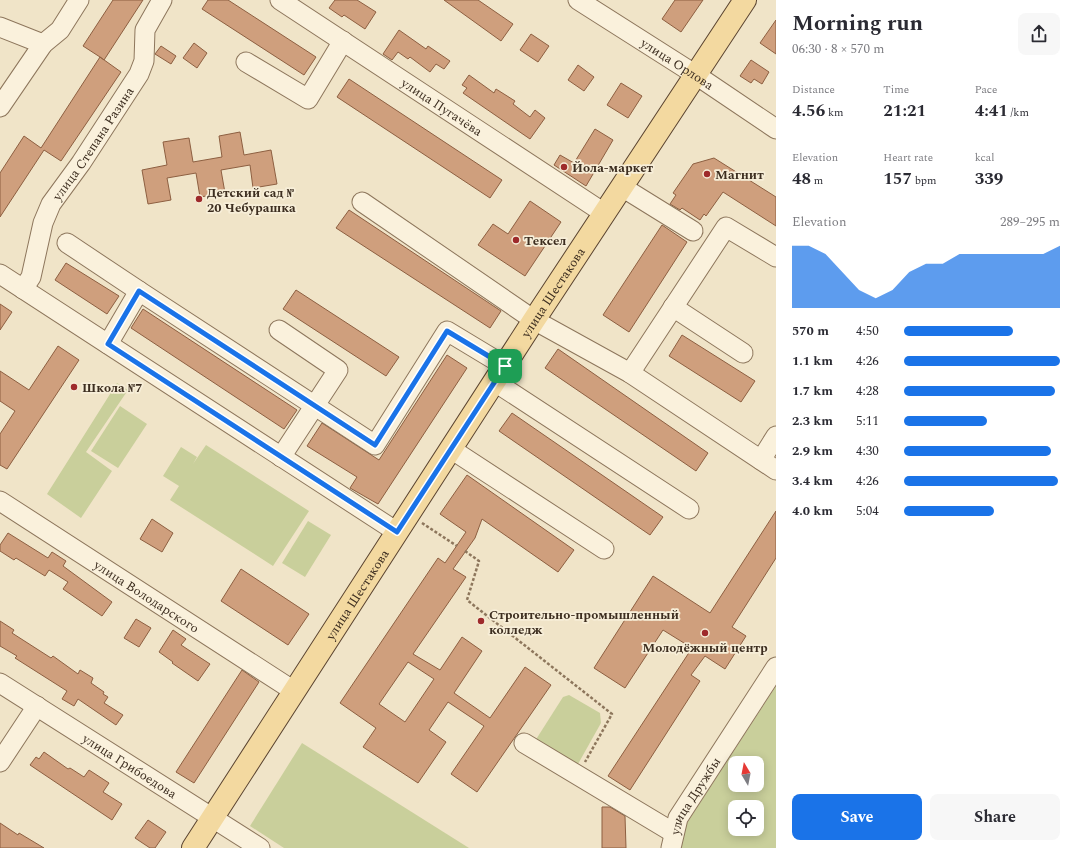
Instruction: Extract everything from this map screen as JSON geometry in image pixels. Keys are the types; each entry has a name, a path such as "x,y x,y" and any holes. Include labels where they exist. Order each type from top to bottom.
{"main road":[{"name":"улица Шестакова","path":"193,848 534,320 745,0"}],"street":[{"name":"улица Степана Разина","path":"23,289 31,277 44,223 51,204 81,163 138,74 144,60 145,30 162,0"},
{"name":"улица Пугачёва","path":"280,0 604,213"},
{"name":"улица Орлова","path":"578,0 696,75 776,129"},
{"path":"0,107 43,44 60,30 72,2"},
{"path":"0,27 43,44"},
{"path":"246,62 308,99 343,41"},
{"path":"622,187 693,231"},
{"path":"362,202 534,320 630,373 768,465 776,436"},
{"path":"630,373 726,227 776,257"},
{"path":"67,243 375,445 447,331 500,374 689,509"},
{"path":"0,274 397,532"},
{"path":"108,344 139,291"},
{"path":"672,307 743,353"},
{"path":"280,330 338,370 282,457"},
{"path":"451,449 604,549"},
{"name":"улица Володарского","path":"0,501 294,691"},
{"name":"улица Дружбы","path":"673,841 678,818 776,667"},
{"name":"улица Грибоедова","path":"0,683 260,848"},
{"path":"0,762 37,706"},
{"path":"524,744 576,776 673,841"}],"path":[{"path":"418,521 456,546"},
{"path":"465,551 479,560 467,600 612,714 576,776"}],"green space":[{"path":"117,383 128,390 86,452 112,471 81,518 47,494"},
{"path":"120,406 147,424 118,468 91,451"},
{"path":"206,445 309,511 273,566 170,500 179,486 163,476 181,447 197,457 193,464"},
{"path":"308,521 331,535 305,577 282,563"},
{"path":"776,686 776,848 679,848 687,823 728,760 728,792 764,792 764,756 731,756"},
{"path":"569,695 600,713 601,723 578,764 535,741 563,697"},
{"path":"302,743 469,848 284,848 250,826"}],"building":[{"path":"113,0 143,0 104,60 121,72 61,161 44,150 0,217 0,173 24,136 41,148 100,57 83,46"},
{"path":"208,0 228,0 316,57 304,75 202,9"},
{"path":"335,0 357,0 376,12 365,29 344,15 342,17 329,8"},
{"path":"444,0 478,0 513,24 501,41"},
{"path":"675,0 703,0 681,32 662,19"},
{"path":"776,20 776,54 760,43"},
{"path":"399,30 426,49 428,46 450,61 444,69 436,64 430,72 410,57 408,59 398,52 392,60 383,54"},
{"path":"531,34 549,46 538,62 520,50"},
{"path":"194,43 207,53 197,68 183,58"},
{"path":"161,46 176,56 171,64 155,54"},
{"path":"751,60 769,72 762,84 754,79 751,83 740,76"},
{"path":"578,65 594,77 584,91 568,80"},
{"path":"469,75 494,93 496,89 515,101 513,104 530,117 535,110 545,118 530,139 463,93 467,88 462,85"},
{"path":"349,79 502,180 490,198 337,97"},
{"path":"621,83 642,96 628,118 607,105"},
{"path":"595,129 613,140 586,186 554,165 560,155 574,163"},
{"path":"240,132 244,155 271,150 277,184 253,188 250,165 221,170 225,193 200,197 196,173 167,178 171,200 148,204 142,170 167,165 163,142 189,138 193,162 222,157 219,136"},
{"path":"714,158 776,197 776,226 723,192 706,216 704,214 700,220 682,208 680,210 670,204 676,195 673,193 693,164"},
{"name":"Тексел","path":"530,201 561,222 525,276 478,245 493,224 508,234"},
{"path":"349,210 501,311 490,328 336,228"},
{"path":"662,225 687,242 629,332 603,315"},
{"path":"66,263 119,296 107,314 55,280"},
{"path":"296,290 399,357 386,376 283,309"},
{"path":"0,304 12,312 0,330"},
{"path":"143,309 297,410 284,429 131,328"},
{"path":"682,335 755,381 741,402 669,356"},
{"path":"58,346 79,360 7,469 0,465 0,434 15,411 0,401 0,371 29,390"},
{"path":"558,349 708,453 696,471 545,368"},
{"path":"447,355 467,368 378,504 350,488 357,477 307,446 322,423 379,460"},
{"path":"512,413 663,517 650,535 499,431"},
{"path":"467,475 574,550 558,572 482,519 475,538 453,569 466,577 413,654 440,670 462,637 482,651 454,693 490,718 525,667 551,685 477,792 451,774 484,726 448,702 429,730 446,742 418,783 363,747 376,728 340,703 438,558 445,563 466,532 440,514","holes":["408,662 434,679 405,722 379,704"]},
{"path":"776,511 776,558 732,627 746,636 725,669 705,656 691,675 700,681 630,790 608,776 692,648 663,630 625,688 594,668 653,576 710,613"},
{"path":"152,519 173,533 162,552 140,539"},
{"path":"8,533 48,558 52,552 66,561 63,566 112,602 102,616 63,589 68,582 49,570 45,576 16,558 14,560 0,551 0,545"},
{"path":"241,569 309,614 288,645 221,601"},
{"path":"136,619 151,628 139,647 124,638"},
{"path":"0,621 14,630 12,633 51,658 53,656 78,674 80,670 93,678 91,683 104,692 103,694 108,697 104,703 123,715 116,725 78,699 74,706 62,699 67,691 15,658 17,656 0,646"},
{"path":"173,630 186,639 181,645 210,664 198,681 159,652"},
{"path":"242,670 259,682 194,783 176,772"},
{"path":"44,752 68,769 70,768 84,777 89,770 109,783 103,792 122,804 112,820 30,765 36,757 39,759"},
{"path":"602,807 610,807 625,816 626,848 602,848"},
{"path":"148,820 166,832 155,848 150,848 135,838"},
{"path":"0,823 18,835 19,833 44,848 0,848"}],"place":[{"name":"Йола-маркет","path":"564,167"},
{"name":"Магнит","path":"707,174"},
{"name":"Детский сад № 20 Чебурашка","path":"199,199"},
{"name":"Тексел","path":"516,240"},
{"name":"Школа №7","path":"74,387"},
{"name":"Строительно-промышленный колледж","path":"481,621"},
{"name":"Молодёжный центр","path":"705,633"}],"route":[{"path":"139,291 375,445 447,331 505,366 397,532 108,344 139,291"}]}
